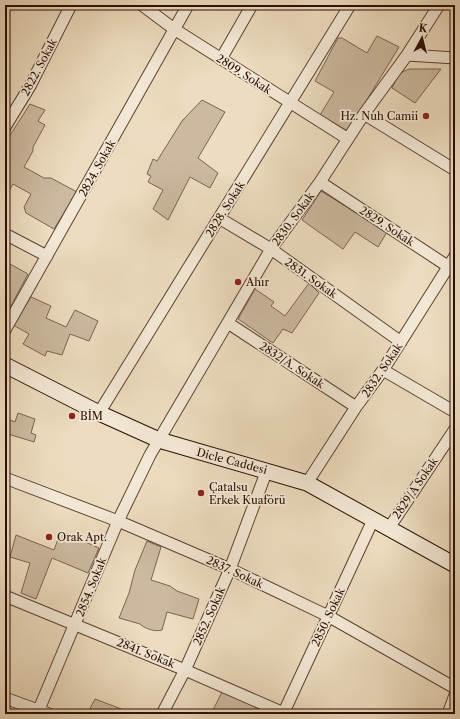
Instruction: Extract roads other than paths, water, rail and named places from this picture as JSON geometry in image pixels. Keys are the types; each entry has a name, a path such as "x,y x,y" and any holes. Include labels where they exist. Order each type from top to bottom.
{"street":[{"name":"2822. Sokak","path":"5,127 30,86 71,5"},
{"name":"2809. Sokak","path":"142,5 174,29 290,104 348,139"},
{"name":"2824. Sokak","path":"5,330 188,5"},
{"path":"221,59 252,5"},
{"name":"2828. Sokak","path":"99,413 350,5"},
{"name":"2830. Sokak","path":"159,440 271,249 320,182 364,114 407,55 439,5"},
{"path":"407,55 455,58"},
{"path":"364,114 455,170"},
{"name":"2829. Sokak","path":"320,182 452,269"},
{"name":"2831. Sokak","path":"219,218 271,249 401,342"},
{"path":"5,234 47,256"},
{"name":"2832. Sokak","path":"307,482 356,407 452,269 455,256"},
{"name":"2832/A. Sokak","path":"228,323 356,407"},
{"name":"Dicle Caddesi","path":"5,365 99,413 159,440 307,482 455,565"},
{"path":"383,370 455,412"},
{"name":"2829/A Sokak","path":"388,528 455,429"},
{"name":"2854. Sokak","path":"42,713 75,624 118,522 159,440"},
{"name":"2852. Sokak","path":"162,714 185,670 230,569 267,470"},
{"name":"2837. Sokak","path":"5,478 118,522 230,569 328,616 455,688"},
{"name":"2850. Sokak","path":"284,714 373,520"},
{"name":"2841. Sokak","path":"5,596 185,670 284,714"},
{"path":"448,714 455,694"},
{"path":"5,698 42,713"}],"place":[{"name":"Hz. Nuh Camii","path":"426,116"},
{"name":"Ahır","path":"238,282"},
{"name":"BİM","path":"72,416"},
{"name":"Çatalsu Erkek Kuaförü","path":"201,493"},
{"name":"Orak Apt.","path":"49,537"}]}
